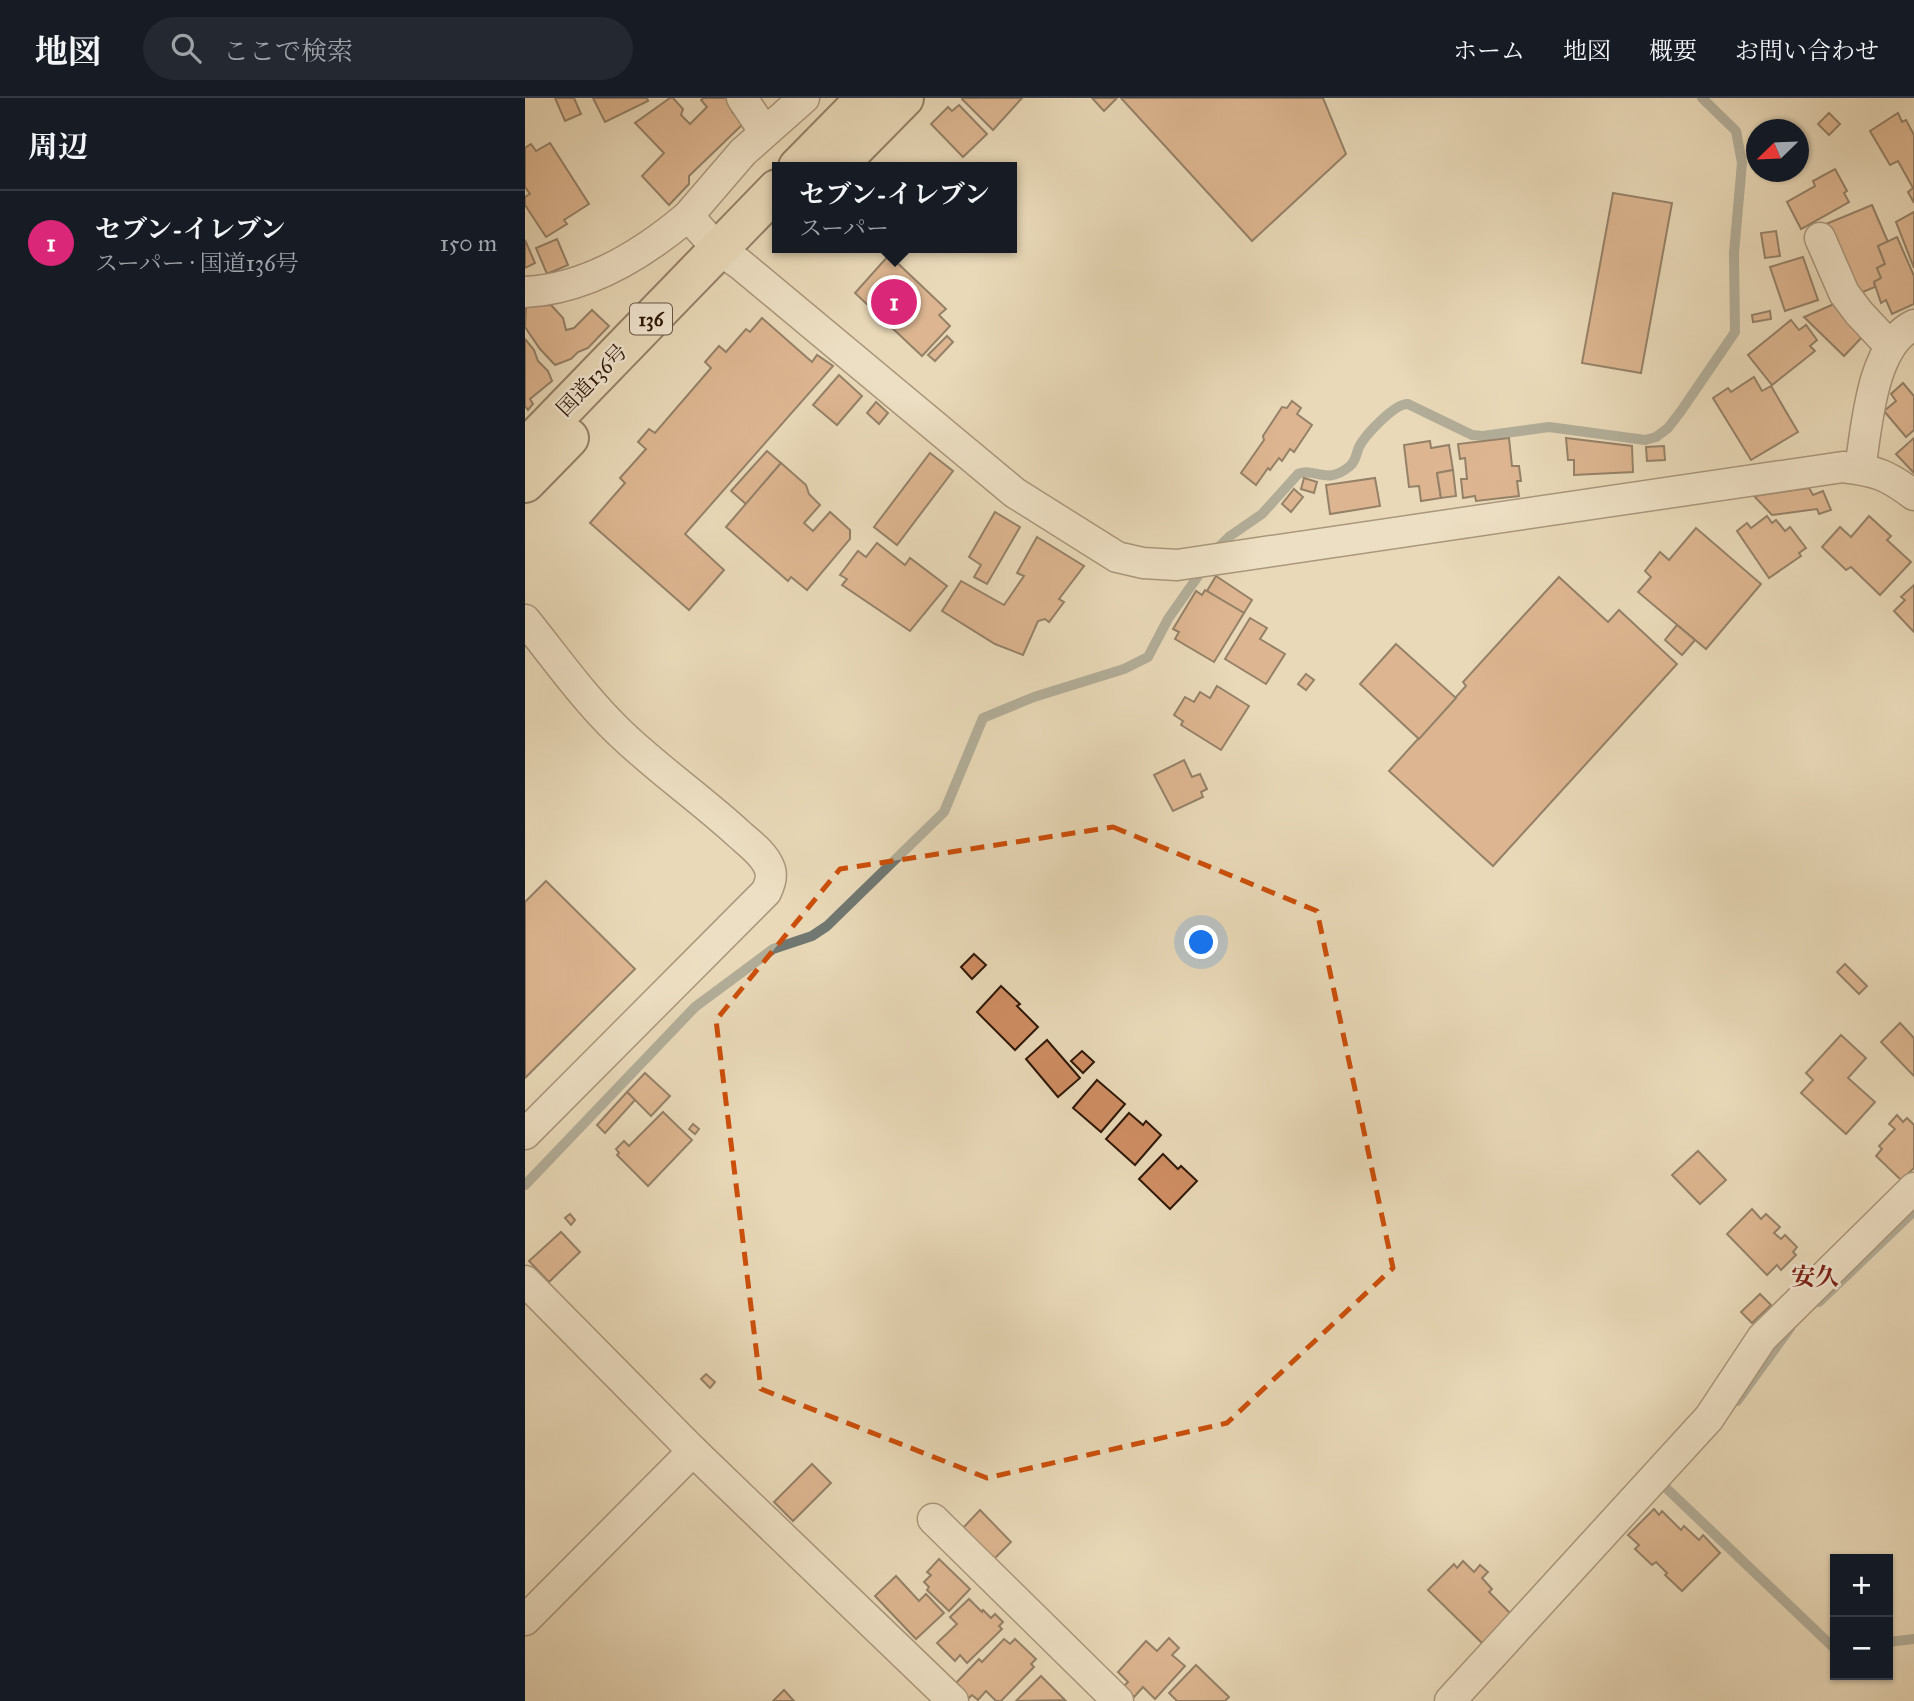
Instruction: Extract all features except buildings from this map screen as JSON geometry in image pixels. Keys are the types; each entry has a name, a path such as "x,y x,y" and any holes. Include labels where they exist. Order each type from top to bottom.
{"highway":[{"path":"803,162 866,98"},
{"path":"841,162 904,98"},
{"name":"国道136号","path":"525,483 729,257 772,197"},
{"name":"国道136号","path":"525,449 729,257 772,230"}],"street":[{"path":"742,98 764,131"},
{"path":"525,292 582,281 625,262 657,243 688,216 764,131 804,98"},
{"path":"688,216 729,257 1015,493 1117,556 1143,563 1177,565 1843,467 1890,477 1914,495"},
{"path":"1820,238 1844,293 1890,346"},
{"path":"1860,469 1871,403 1885,353 1914,326"},
{"path":"525,620 586,697 617,730 760,854 769,867 771,882 766,892 525,1134"},
{"path":"1450,1701 1709,1418 1762,1338 1914,1188"},
{"path":"525,1281 693,1451 953,1701"},
{"path":"525,1620 693,1451"},
{"path":"933,1519 1118,1701"}],"highlighted area":[{"path":"1113,827 1317,911 1393,1268 1227,1423 987,1478 761,1389 716,1020 840,869"}],"waterway":[{"path":"1213,553 1230,536 1262,514 1298,474 1304,472 1334,475 1350,466 1367,435 1388,414 1402,405 1408,404 1472,435 1483,436 1549,427 1645,440 1656,437 1668,428 1735,332 1734,253 1742,163 1736,131 1702,98"},
{"path":"525,1185 695,1007 773,949 812,936 827,926 944,812 983,718 1034,697 1124,669 1148,657 1168,619 1203,569"},
{"path":"1819,1302 1914,1211"},
{"path":"1737,1401 1790,1328"},
{"path":"1663,1485 1830,1644"},
{"path":"1893,1641 1914,1639"}],"place":[{"name":"セブン-イレブン","path":"894,302"}],"district":[{"name":"安久","path":"1815,1277"}]}
